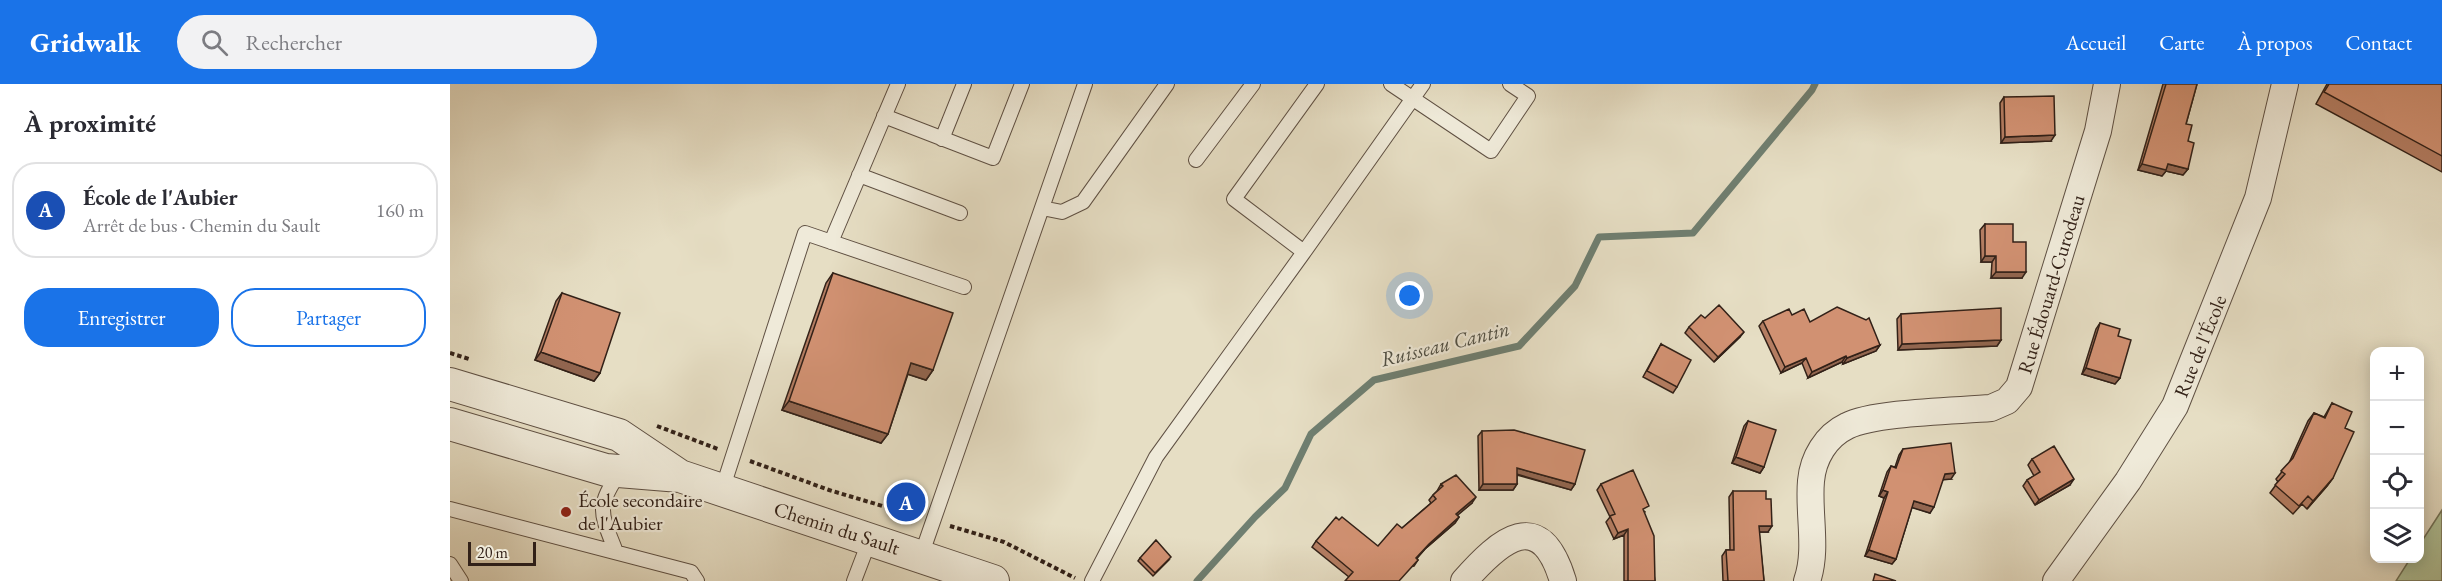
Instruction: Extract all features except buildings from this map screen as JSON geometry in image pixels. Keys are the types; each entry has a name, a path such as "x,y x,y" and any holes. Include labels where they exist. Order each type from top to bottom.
{"street":[{"name":"Rue Édouard-Curodeau","path":"1807,581 1811,558 1811,480 1816,460 1829,438 1847,425 1872,418 1991,408 2007,401 2019,387 2098,131 2107,84"},
{"name":"Rue de l'École","path":"2056,581 2128,481 2175,406 2258,198 2285,84"},
{"name":"Chemin du Sault","path":"450,384 619,435 680,476 921,556 986,580"},
{"name":"Chemin du Sault","path":"450,424 639,449"},
{"path":"1464,581 1489,552 1502,543 1520,536 1540,540 1552,552 1563,581"}],"lane":[{"path":"831,242 898,84"},
{"path":"942,139 964,84"},
{"path":"884,116 993,158 1022,84"},
{"path":"921,556 1085,84"},
{"path":"1042,208 1062,212 1083,202 1167,84"},
{"path":"1196,160 1253,84"},
{"path":"1304,252 1233,199 1317,84"},
{"path":"1390,84 1491,151 1528,96 1510,84"},
{"path":"1092,581 1156,457 1423,84"},
{"path":"859,175 960,213"},
{"path":"722,490 805,233 964,286"},
{"path":"616,552 602,508 603,498 639,449"},
{"path":"450,509 691,572 697,581"},
{"path":"854,581 870,539"},
{"path":"450,564 461,581"}],"path":[{"path":"639,449 733,454 829,490 1004,542 1079,581"}],"green space":[{"path":"2442,510 2442,581 2396,581 2407,563 2424,563 2424,538"}],"waterway":[{"name":"Ruisseau Cantin","path":"1197,581 1255,517 1285,488 1311,434 1374,380 1519,346 1575,286 1599,237 1693,233 1815,84"}],"place":[{"name":"École de l'Aubier","path":"906,502"},
{"name":"École secondaire de l'Aubier","path":"566,512"}]}
